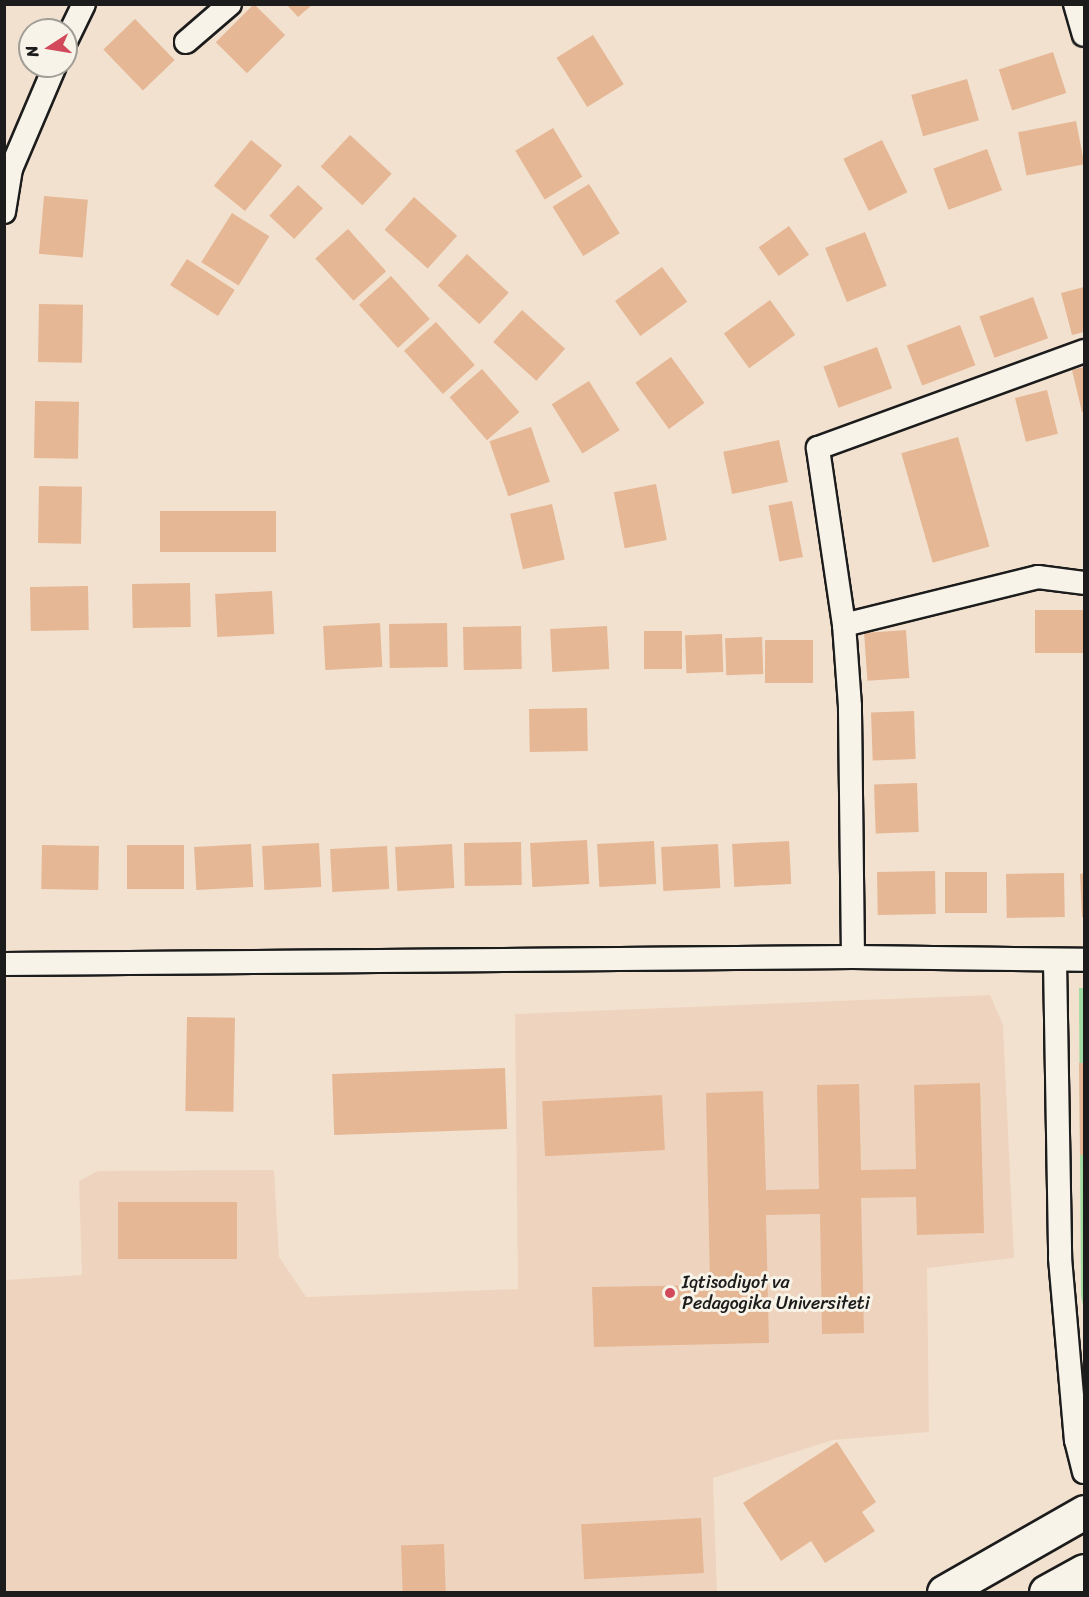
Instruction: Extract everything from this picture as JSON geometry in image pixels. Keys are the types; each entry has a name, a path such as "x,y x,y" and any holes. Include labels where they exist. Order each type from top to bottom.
{"highway":[{"path":"944,1593 1084,1512"},
{"path":"1046,1593 1084,1571"}],"street":[{"path":"77,18 84,4"},
{"path":"186,42 230,4"},
{"path":"1075,4 1084,35"},
{"path":"4,212 11,169 50,78"},
{"path":"853,957 850,706 844,625 818,448 1084,351"},
{"path":"844,625 1038,577 1084,583"},
{"path":"4,964 853,957 1084,960"},
{"path":"1055,961 1060,1258 1076,1440 1084,1472"}],"shaded area":[{"name":"Iqtisodiyot va Pedagogika Universiteti","path":"990,995 1003,1025 1014,1258 927,1268 929,1432 833,1440 713,1478 717,1592 5,1592 5,1280 82,1275 79,1181 98,1171 274,1170 279,1257 306,1297 518,1289 515,1014"}],"green space":[{"path":"1079,988 1084,988 1084,1310 1081,1296"}],"building":[{"path":"254,4 285,35 247,73 216,42"},
{"path":"287,5 312,5 298,17"},
{"path":"135,19 175,60 143,91 103,50"},
{"path":"593,35 624,84 587,107 557,58"},
{"path":"1053,52 1066,93 1012,111 999,70"},
{"path":"967,79 979,120 923,136 911,95"},
{"path":"1076,121 1084,164 1026,175 1018,132"},
{"path":"553,128 582,177 545,200 515,151"},
{"path":"350,135 392,174 362,205 321,166"},
{"path":"251,140 282,165 245,211 214,186"},
{"path":"882,140 907,192 869,211 843,159"},
{"path":"987,149 1002,190 948,210 933,168"},
{"path":"589,184 620,233 583,256 553,207"},
{"path":"298,185 323,208 294,239 269,216"},
{"path":"44,196 88,200 83,258 39,254"},
{"path":"414,197 457,236 428,269 385,230"},
{"path":"232,213 269,236 239,286 201,262"},
{"path":"789,226 809,255 779,276 759,247"},
{"path":"348,229 386,271 353,301 315,258"},
{"path":"865,232 887,286 847,302 825,248"},
{"path":"467,254 509,293 479,324 438,285"},
{"path":"187,259 235,290 218,316 170,285"},
{"path":"662,267 687,302 640,336 615,301"},
{"path":"391,276 430,319 398,348 359,305"},
{"path":"1084,287 1084,332 1072,335 1061,293"},
{"path":"1033,297 1048,338 994,358 979,316"},
{"path":"770,300 795,335 749,368 724,334"},
{"path":"39,304 83,305 82,363 38,362"},
{"path":"522,310 565,349 536,381 493,342"},
{"path":"436,322 475,365 443,394 404,351"},
{"path":"960,325 975,365 922,386 907,345"},
{"path":"877,347 892,388 838,408 823,366"},
{"path":"671,357 705,403 669,429 635,383"},
{"path":"1084,367 1084,412 1082,412 1072,370"},
{"path":"482,369 519,412 487,440 450,397"},
{"path":"589,381 620,430 582,454 552,404"},
{"path":"1047,390 1058,434 1026,442 1015,398"},
{"path":"35,401 79,402 78,459 34,458"},
{"path":"531,427 550,482 508,496 489,441"},
{"path":"958,437 989,547 933,563 901,453"},
{"path":"779,440 788,482 732,494 723,452"},
{"path":"656,484 667,540 625,548 614,492"},
{"path":"39,486 82,487 81,544 38,543"},
{"path":"792,501 803,557 779,562 768,506"},
{"path":"552,504 565,560 523,569 510,514"},
{"path":"160,511 276,511 276,552 160,552"},
{"path":"190,583 191,627 133,628 132,584"},
{"path":"88,586 89,630 31,631 30,587"},
{"path":"272,591 274,634 217,637 215,594"},
{"path":"1035,610 1084,610 1084,653 1035,653"},
{"path":"380,623 382,667 325,670 323,626"},
{"path":"447,623 448,667 390,668 389,624"},
{"path":"521,626 522,669 464,670 463,627"},
{"path":"607,626 609,669 552,672 550,629"},
{"path":"906,630 909,678 867,681 864,633"},
{"path":"644,631 682,631 682,669 644,669"},
{"path":"722,634 723,672 686,673 685,635"},
{"path":"762,637 763,674 726,675 725,638"},
{"path":"765,640 813,640 813,683 765,683"},
{"path":"587,708 588,751 530,752 529,709"},
{"path":"914,711 916,759 873,760 871,713"},
{"path":"917,783 919,832 876,833 874,785"},
{"path":"587,840 589,884 532,887 530,843"},
{"path":"654,841 656,884 599,887 597,844"},
{"path":"789,841 791,884 734,887 732,844"},
{"path":"521,842 522,885 465,886 464,843"},
{"path":"319,843 321,887 264,890 262,846"},
{"path":"251,844 253,887 196,890 194,847"},
{"path":"452,844 454,888 397,891 395,847"},
{"path":"718,844 720,888 663,891 661,847"},
{"path":"42,845 99,846 98,890 41,889"},
{"path":"127,845 184,845 184,889 127,889"},
{"path":"387,846 389,889 332,892 330,849"},
{"path":"935,871 936,914 878,915 877,872"},
{"path":"945,872 987,872 987,913 945,913"},
{"path":"1064,873 1065,917 1007,918 1006,874"},
{"path":"1084,873 1084,917 1082,917 1080,874"},
{"path":"187,1017 235,1018 233,1112 185,1111"},
{"path":"1079,1063 1084,1063 1084,1155 1080,1155"},
{"path":"505,1068 507,1129 334,1135 332,1074"},
{"path":"980,1083 984,1233 917,1235 916,1197 861,1198 864,1333 822,1334 820,1214 766,1215 769,1343 594,1347 592,1287 710,1285 706,1093 763,1091 766,1190 819,1189 817,1085 859,1084 861,1170 916,1169 914,1085"},
{"path":"662,1095 665,1150 545,1156 542,1101"},
{"path":"118,1202 237,1202 237,1259 118,1259"},
{"path":"837,1442 876,1502 862,1512 875,1531 825,1563 811,1541 781,1561 743,1503"},
{"path":"701,1518 704,1573 584,1579 581,1524"},
{"path":"444,1544 446,1592 403,1592 401,1546"}],"place":[{"name":"Iqtisodiyot va Pedagogika Universiteti","path":"670,1293"}]}
